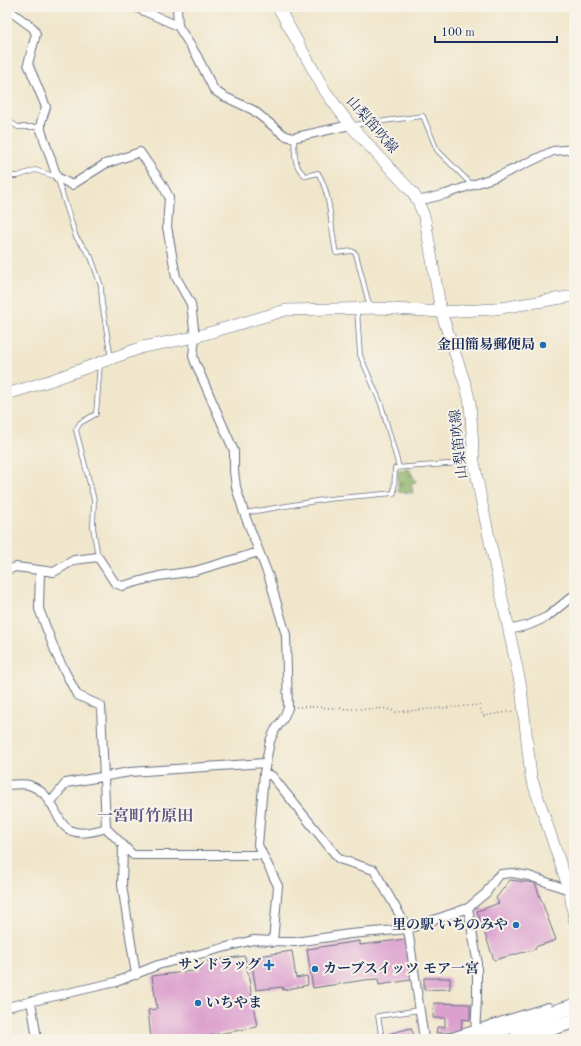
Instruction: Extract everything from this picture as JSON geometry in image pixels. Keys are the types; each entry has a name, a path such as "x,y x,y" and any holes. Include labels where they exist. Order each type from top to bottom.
{"highway":[{"path":"473,1036 574,1005"},
{"path":"516,1039 574,1021"}],"main road":[{"name":"山梨笛吹線","path":"278,7 325,92 350,125 418,201 426,219 441,312 466,386 470,403 474,462 521,687 531,777 572,891 574,919"},
{"path":"7,394 144,347 195,337 286,310 370,308 441,312 495,309 574,296"}],"street":[{"path":"135,7 178,26"},
{"path":"177,7 178,26 197,56 214,90 223,96 253,110 284,135 294,138 350,125"},
{"path":"7,9 33,28 36,34 28,64 46,107 41,122 41,127 57,177 72,185 105,164 140,152 162,184 168,197 168,227 176,277 191,304 195,337 193,356 234,451 234,471 244,513 258,552 269,576 286,636 288,708 270,741 265,763 258,845 278,886 273,942"},
{"path":"418,201 446,194 471,184 501,175 553,151 574,149"},
{"path":"7,570 16,567 54,572 74,560 98,557 115,583 122,586 159,576 195,571 258,552"},
{"path":"40,571 39,609 57,656 77,695 101,706 106,828 133,855 262,855"},
{"path":"509,630 529,626 547,617 574,595"},
{"path":"50,802 66,783 130,772 265,763"},
{"path":"264,773 272,776 339,859 374,870 408,928 424,1039"},
{"path":"7,785 28,784 41,793 50,802 64,828 72,832 79,834 106,828"},
{"path":"123,846 122,885 136,975"},
{"path":"7,1007 116,982 172,961 252,940 295,942 408,928 468,908 486,893 496,878 501,874 512,873 529,876 550,882 572,891"},
{"path":"445,1039 473,1036 477,959 468,908"},
{"path":"31,1001 37,1039"}],"lane":[{"path":"350,125 423,116 437,150 471,184"},
{"path":"7,120 18,127 41,127"},
{"path":"294,138 296,160 301,173 306,176 318,172 322,179 329,205 336,253 352,251 356,254 370,308"},
{"path":"7,176 18,176 35,170 57,177 76,237 92,257 101,286 102,303 112,359"},
{"path":"357,309 360,355 381,404 399,467"},
{"path":"98,557 93,527 94,500 76,430 80,422 96,414 100,363"},
{"path":"244,513 328,499 394,493 395,468 474,462"},
{"path":"382,1039 378,1016 420,1010"}],"path":[{"path":"288,708 315,706 360,710 390,708 396,712 479,705 483,716 524,710"}],"green space":[{"path":"409,469 416,482 411,483 413,493 398,492 398,470"}],"building":[{"name":"里の駅 いちのみや","path":"510,880 535,883 556,940 535,947 536,949 494,960 477,911 499,903 496,898"},
{"path":"406,939 411,980 379,985 378,979 364,980 313,988 307,949 360,941 360,945"},
{"path":"292,951 296,978 307,976 308,985 283,990 282,987 256,990 251,957"},
{"path":"245,956 257,1027 191,1039 169,1039 169,1036 151,1039 148,1010 157,1009 152,976 201,970 200,962"},
{"path":"424,978 450,978 450,989 424,990"},
{"path":"434,1003 470,1004 470,1020 462,1019 461,1033 436,1033 437,1027 445,1027 445,1018 433,1018"},
{"path":"411,1028 414,1035 411,1036 412,1039 390,1039 388,1034"}],"place":[{"name":"金田簡易郵便局","path":"543,345"},
{"name":"里の駅 いちのみや","path":"516,925"},
{"name":"サンドラッグ","path":"269,965"},
{"name":"カーブスイッツ モア一宮","path":"315,969"},
{"name":"いちやま","path":"198,1003"}],"district":[{"name":"一宮町竹原田","path":"145,817"}]}
